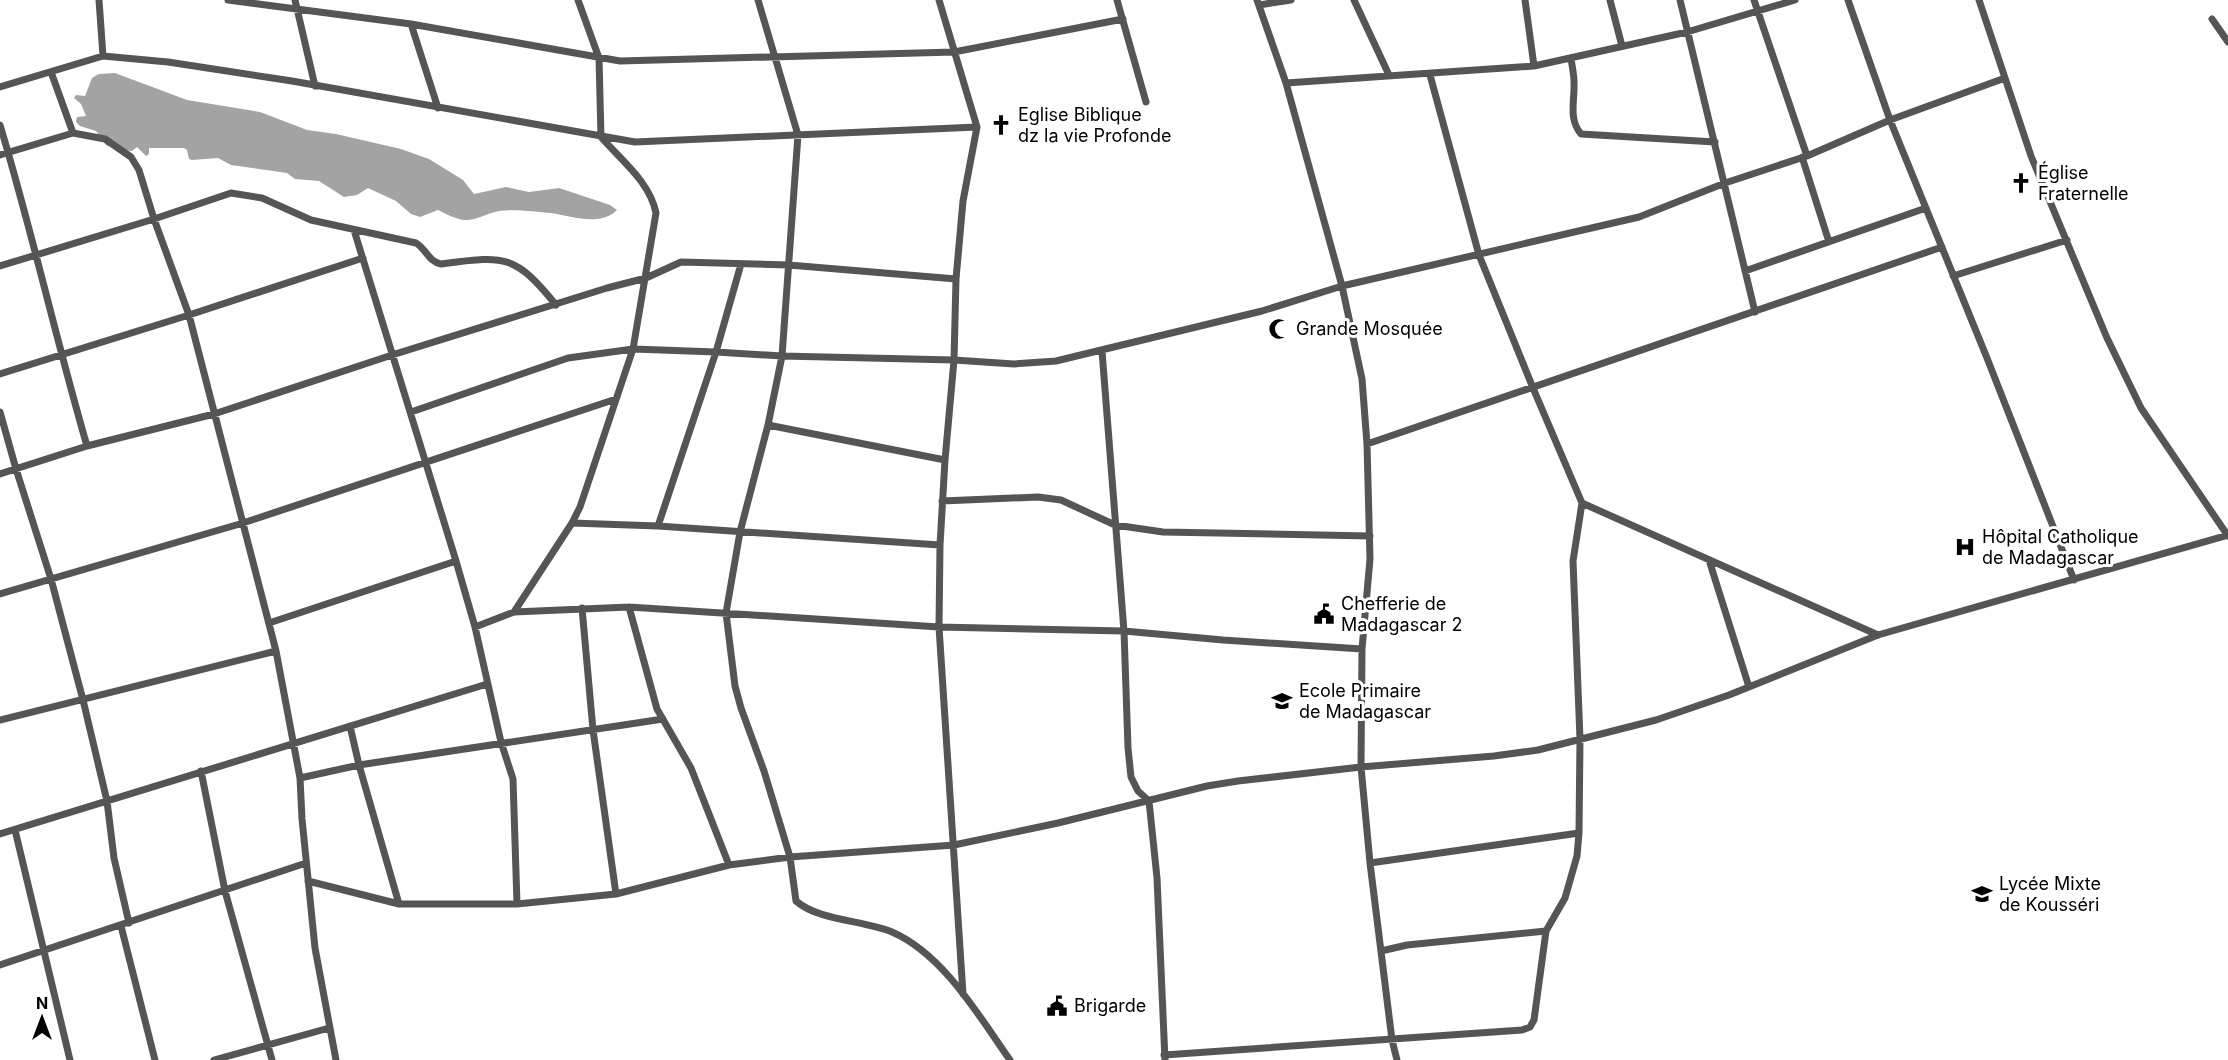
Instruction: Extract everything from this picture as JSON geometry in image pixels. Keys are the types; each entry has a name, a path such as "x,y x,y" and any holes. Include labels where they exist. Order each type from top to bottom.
{"street":[{"path":"99,0 103,56"},
{"path":"228,0 411,24 620,61 954,52 1123,20"},
{"path":"295,0 315,86"},
{"path":"514,612 580,507 633,349 656,213 655,204 644,185 601,137 599,58 578,0"},
{"path":"758,0 798,135 782,356 768,425 740,532 726,613 734,677 741,708 765,771 790,857 796,901 803,907 894,933 923,951 963,994 1010,1060"},
{"path":"939,0 977,127 963,201 956,279 954,360 940,545 939,627 963,994"},
{"path":"1117,0 1146,102"},
{"path":"1291,0 1258,3 1286,83 1342,286 1362,379 1367,444 1370,559 1362,649 1361,767 1370,863 1392,1040 1397,1060"},
{"path":"1354,0 1389,75"},
{"path":"1526,0 1534,66"},
{"path":"1610,0 1622,46"},
{"path":"1680,0 1755,312"},
{"path":"1754,0 1805,156 1829,242"},
{"path":"1286,83 1389,75 1430,75 1534,66 1687,32 1795,0"},
{"path":"1848,0 1890,120 2074,580"},
{"path":"308,881 399,904 517,904 616,894 729,865 790,857 954,845 1238,781 1538,750 1656,720 1749,687 1878,635 2228,536 2141,408 2107,338 2031,156 1978,0"},
{"path":"2212,20 2228,42"},
{"path":"411,24 438,108"},
{"path":"0,87 103,56 168,62 635,142 977,127"},
{"path":"1571,58 1574,84 1572,112 1576,129 1581,134 1715,142"},
{"path":"51,72 73,133"},
{"path":"1102,351 1124,631 1128,748 1131,777 1138,791 1149,801 1157,878 1165,1057 1522,1030 1530,1027 1534,1020 1546,931 1565,898 1577,856 1580,739 1573,561 1582,503 1479,255 1430,75"},
{"path":"411,412 568,358 633,349 1014,364 1056,361 1262,311 1342,286 1639,217 1725,183 1805,156 1890,120 2006,78"},
{"path":"0,125 38,255 61,356 87,446"},
{"path":"0,155 73,133 105,138 130,157 139,170 189,315 276,651 300,778 315,948 336,1060"},
{"path":"0,266 231,193 262,198 311,220 416,243 435,263 496,258 509,261 538,282 556,305"},
{"path":"1745,271 1926,208"},
{"path":"354,230 456,561 475,627 501,742 513,779 517,904"},
{"path":"1953,276 2067,240"},
{"path":"1367,444 1942,248"},
{"path":"0,374 363,258"},
{"path":"0,474 87,446 214,414 392,355 646,278 681,262 789,265 956,279"},
{"path":"658,526 716,352 741,264"},
{"path":"0,594 243,523 616,399"},
{"path":"0,412 51,579 83,700 107,801 114,858 129,923"},
{"path":"768,425 945,459"},
{"path":"942,501 1038,497 1061,500 1115,525 1162,532 1370,536"},
{"path":"1582,503 1878,635"},
{"path":"572,523 658,526 940,545"},
{"path":"1709,560 1749,687"},
{"path":"269,623 456,561"},
{"path":"475,627 514,612 629,607 939,627 1124,631 1362,649"},
{"path":"629,607 657,709 691,768 729,865"},
{"path":"582,608 593,730 616,894"},
{"path":"0,720 276,651"},
{"path":"0,834 487,684"},
{"path":"300,778 359,765 663,719"},
{"path":"350,726 399,904"},
{"path":"201,771 225,891 272,1060"},
{"path":"15,830 70,1060"},
{"path":"1370,863 1579,833"},
{"path":"0,965 306,863"},
{"path":"121,926 155,1060"},
{"path":"1382,951 1407,945 1546,931"},
{"path":"214,1060 329,1028"}],"shaded area":[{"path":"115,73 187,100 260,112 307,130 336,134 401,149 429,159 463,180 474,194 506,187 529,192 559,188 610,205 617,210 610,215 594,219 515,210 495,212 468,220 458,219 438,210 420,217 411,214 396,201 368,188 357,195 344,197 319,181 295,179 287,173 231,165 218,158 192,160 189,159 187,150 184,148 149,148 149,154 146,156 137,147 132,151 122,150 116,143 107,146 96,131 80,126 76,122 77,117 86,116 81,104 74,98 76,95 85,96 92,78 99,74"}],"place":[{"name":"Eglise Biblique dz la vie Profonde","path":"1001,125"},
{"name":"Église Fraternelle","path":"2021,183"},
{"name":"Grande Mosquée","path":"1279,329"},
{"name":"Hôpital Catholique de Madagascar","path":"1965,547"},
{"name":"Chefferie de Madagascar 2","path":"1324,614"},
{"name":"Ecole Primaire de Madagascar","path":"1282,701"},
{"name":"Lycée Mixte de Kousséri","path":"1982,894"},
{"name":"Brigarde","path":"1057,1006"}]}
